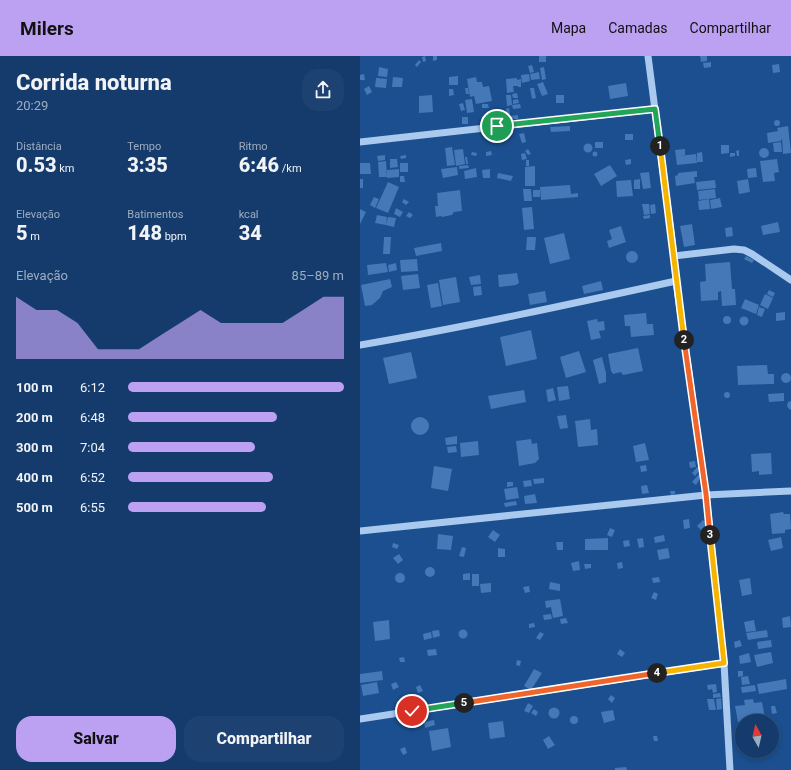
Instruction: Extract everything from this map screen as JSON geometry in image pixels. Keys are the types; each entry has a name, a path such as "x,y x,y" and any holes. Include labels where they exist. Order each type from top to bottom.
{"street":[{"path":"648,56 676,281 706,494 724,663 730,770"},
{"path":"360,142 655,109"},
{"path":"674,256 734,249 744,250 791,280"},
{"path":"360,344 506,318 676,281"},
{"path":"360,531 706,494 791,491"},
{"path":"360,719 724,663"}],"building":[{"path":"425,56 426,61 423,62 422,57"},
{"path":"433,56 437,56 437,60 433,61"},
{"path":"539,56 546,56 546,62 539,62"},
{"path":"700,56 707,56 707,61 701,62"},
{"path":"419,60 421,62 417,67 415,65"},
{"path":"711,62 711,67 704,68 703,63"},
{"path":"779,64 780,72 773,73 772,65"},
{"path":"532,65 534,72 530,73 528,66"},
{"path":"379,67 388,69 387,77 378,76"},
{"path":"544,67 546,79 542,80 540,68"},
{"path":"539,72 540,79 531,80 530,74"},
{"path":"364,74 365,80 360,80 360,75"},
{"path":"529,74 530,81 522,83 521,75"},
{"path":"458,76 458,85 449,85 449,77"},
{"path":"393,77 403,78 402,87 392,87"},
{"path":"476,77 477,82 482,82 483,87 489,86 492,101 476,104 474,96 470,97 467,79"},
{"path":"376,78 387,79 386,88 375,87"},
{"path":"517,78 517,80 521,79 521,87 513,86 514,92 507,93 506,79"},
{"path":"543,82 548,94 542,96 537,84"},
{"path":"626,83 628,96 610,99 608,86"},
{"path":"369,86 372,92 367,95 364,89"},
{"path":"465,88 468,88 469,94 466,94"},
{"path":"530,88 534,88 536,98 532,99"},
{"path":"449,89 453,89 454,95 449,96"},
{"path":"517,93 518,98 513,98 512,94"},
{"path":"432,95 433,112 419,113 419,96"},
{"path":"506,95 511,95 512,105 507,106"},
{"path":"556,95 564,95 564,103 556,103"},
{"path":"472,99 474,112 467,113 465,100"},
{"path":"518,99 519,103 513,104 513,100"},
{"path":"463,103 465,110 461,111 459,104"},
{"path":"482,104 488,104 489,108 482,108"},
{"path":"520,104 521,108 513,109 512,105"},
{"path":"509,108 510,114 507,115 506,109"},
{"path":"506,115 507,120 502,121 501,116"},
{"path":"518,115 518,119 509,119 509,116"},
{"path":"462,117 468,117 468,124 462,124"},
{"path":"486,118 491,118 491,122 486,122"},
{"path":"777,120 780,123 777,126 774,123"},
{"path":"570,126 570,131 551,132 550,127"},
{"path":"788,126 791,153 783,154 782,138 781,141 768,143 767,133 778,131 777,128"},
{"path":"524,133 526,142 522,143 519,134"},
{"path":"625,134 633,134 633,140 625,140"},
{"path":"595,142 603,142 603,148 595,148"},
{"path":"781,142 782,152 774,152 773,143"},
{"path":"588,143 593,148 588,153 583,148"},
{"path":"721,145 729,145 729,153 721,154"},
{"path":"452,147 455,165 447,166 445,148"},
{"path":"764,148 769,153 764,158 759,153"},
{"path":"463,149 465,164 456,166 454,150"},
{"path":"528,149 531,154 528,155 525,151"},
{"path":"685,149 685,155 679,156 696,154 697,163 677,165 675,150"},
{"path":"739,150 739,156 737,156 736,151"},
{"path":"491,151 492,155 486,156 486,152"},
{"path":"472,152 477,153 476,156 471,155"},
{"path":"593,152 597,152 597,156 593,156"},
{"path":"702,152 703,162 697,162 697,153"},
{"path":"525,153 527,159 522,160 521,154"},
{"path":"730,153 735,153 735,156 730,157"},
{"path":"385,155 385,160 378,161 377,156"},
{"path":"406,155 406,158 401,159 400,156"},
{"path":"465,157 467,157 468,164 466,164"},
{"path":"390,159 397,159 398,167 390,168"},
{"path":"631,159 631,164 626,165 625,160"},
{"path":"777,159 779,172 774,173 775,181 763,182 760,161"},
{"path":"526,160 529,160 529,166 526,166"},
{"path":"386,161 387,177 379,177 378,162"},
{"path":"360,163 370,163 371,174 360,174"},
{"path":"400,163 408,163 408,172 400,172"},
{"path":"468,165 469,168 459,169 459,166"},
{"path":"610,165 617,176 601,186 594,174"},
{"path":"535,166 535,186 525,186 525,167"},
{"path":"457,167 458,175 443,178 441,169"},
{"path":"476,168 477,177 465,179 464,171"},
{"path":"756,168 757,177 748,178 747,169"},
{"path":"399,169 399,177 387,178 387,170"},
{"path":"490,169 490,178 483,178 482,170"},
{"path":"697,171 697,177 694,177 695,183 676,186 675,176 678,175 678,173"},
{"path":"649,172 651,188 643,189 640,173"},
{"path":"498,173 513,176 511,181 497,178"},
{"path":"400,176 404,176 405,182 400,182"},
{"path":"360,179 363,179 363,188 360,188"},
{"path":"640,179 640,189 634,189 634,180"},
{"path":"748,179 750,192 739,194 737,181"},
{"path":"631,180 633,196 617,197 616,181"},
{"path":"715,180 716,188 697,190 696,182"},
{"path":"388,182 399,187 388,213 376,208"},
{"path":"570,185 571,194 578,193 578,197 541,200 540,187"},
{"path":"523,189 531,189 532,201 524,201"},
{"path":"715,189 716,198 699,200 698,191"},
{"path":"460,190 462,211 454,212 452,215 436,217 435,206 438,206 437,193"},
{"path":"533,190 540,190 540,197 533,197"},
{"path":"374,197 379,199 375,208 370,205"},
{"path":"720,198 722,207 711,209 710,200"},
{"path":"404,199 409,202 406,205 402,202"},
{"path":"709,199 710,209 699,210 698,201"},
{"path":"642,204 649,204 650,214 644,215"},
{"path":"655,204 656,213 651,214 650,205"},
{"path":"532,207 534,229 524,230 522,208"},
{"path":"396,208 403,212 400,217 394,214"},
{"path":"360,209 366,212 360,224"},
{"path":"409,212 413,215 410,218 406,216"},
{"path":"377,215 387,217 386,225 375,223"},
{"path":"650,215 650,218 644,219 643,216"},
{"path":"388,217 396,218 394,227 386,225"},
{"path":"778,222 780,232 763,235 761,226"},
{"path":"692,224 695,245 684,247 680,226"},
{"path":"621,226 626,242 609,248 607,241 612,239 609,230"},
{"path":"732,227 733,236 726,237 725,228"},
{"path":"564,233 570,259 550,264 544,238"},
{"path":"384,237 391,237 390,254 383,254"},
{"path":"527,237 536,237 535,250 526,250"},
{"path":"441,243 442,251 416,256 414,248"},
{"path":"632,251 636,253 638,257 636,261 632,263 628,261 626,257 628,253"},
{"path":"746,256 754,260 752,263 744,259"},
{"path":"417,259 418,271 401,272 400,260"},
{"path":"730,262 732,289 735,289 736,305 722,306 721,291 718,292 718,300 701,301 700,282 706,281 705,264"},
{"path":"386,263 388,272 368,275 367,265"},
{"path":"396,263 397,270 389,272 388,265"},
{"path":"517,273 519,283 516,285 499,287 498,275"},
{"path":"418,274 420,288 403,290 401,276"},
{"path":"480,275 481,284 471,285 469,277"},
{"path":"456,277 460,302 443,305 439,280"},
{"path":"390,279 392,287 383,291 380,298 372,305 365,306 361,285"},
{"path":"601,281 603,290 584,294 582,286"},
{"path":"438,283 442,306 431,308 427,285"},
{"path":"481,286 482,295 474,296 473,287"},
{"path":"769,290 775,293 773,297 767,294"},
{"path":"545,291 547,302 530,305 528,294"},
{"path":"765,294 773,298 768,309 760,305"},
{"path":"745,299 759,305 756,314 741,308"},
{"path":"759,307 765,309 762,317 757,315"},
{"path":"785,312 785,320 776,321 776,313"},
{"path":"646,313 647,324 653,324 654,335 631,337 630,326 625,326 624,315"},
{"path":"727,316 730,317 730,323 727,324 724,323 723,320 724,317"},
{"path":"742,317 746,317 748,321 746,325 742,325 740,323 740,319"},
{"path":"597,319 598,322 604,321 605,330 599,331 601,338 591,340 587,321"},
{"path":"531,330 537,359 506,366 500,337"},
{"path":"638,348 643,371 623,375 621,372 613,374 611,371 608,354"},
{"path":"579,351 586,372 566,378 560,357"},
{"path":"411,352 417,378 389,384 383,358"},
{"path":"602,357 606,373 606,382 599,384 593,360"},
{"path":"767,365 768,374 774,374 774,384 738,385 737,366"},
{"path":"784,373 788,373 791,378 788,383 784,383 781,380 781,376"},
{"path":"568,386 570,399 559,401 557,387"},
{"path":"553,388 556,400 548,402 546,390"},
{"path":"524,390 526,402 491,409 488,396"},
{"path":"727,392 730,395 727,398 724,395"},
{"path":"784,393 784,401 769,402 768,394"},
{"path":"791,401 791,410 787,406 788,402"},
{"path":"566,415 568,428 560,429 557,416"},
{"path":"420,417 426,420 429,426 426,432 420,435 414,432 411,426 414,420"},
{"path":"590,419 591,430 597,429 598,445 578,447 575,421"},
{"path":"457,436 457,444 446,445 445,438"},
{"path":"531,439 532,444 537,443 539,459 535,463 519,466 516,441"},
{"path":"478,441 479,455 461,457 460,443"},
{"path":"645,443 649,460 636,462 633,446"},
{"path":"456,446 457,452 448,453 447,447"},
{"path":"771,453 772,474 759,475 759,471 752,472 751,454"},
{"path":"695,461 696,467 690,468 689,462"},
{"path":"646,465 647,471 641,472 640,466"},
{"path":"699,465 702,468 695,476 692,473"},
{"path":"434,466 452,469 448,491 431,488"},
{"path":"699,474 702,476 696,485 692,482"},
{"path":"544,478 544,483 534,484 533,479"},
{"path":"531,480 532,486 524,487 523,481"},
{"path":"507,482 513,482 513,486 507,487"},
{"path":"647,485 649,493 642,494 641,486"},
{"path":"517,487 519,498 506,500 504,489"},
{"path":"670,491 675,491 675,494 671,495"},
{"path":"535,494 537,503 525,504 524,496"},
{"path":"516,501 517,505 505,507 504,503"},
{"path":"783,512 784,514 790,514 791,529 785,530 785,533 772,534 770,514"},
{"path":"689,519 690,528 684,529 683,520"},
{"path":"703,520 707,524 701,530 697,526"},
{"path":"610,528 615,530 612,537 607,535"},
{"path":"493,530 500,535 495,542 488,537"},
{"path":"438,534 453,536 451,550 437,549"},
{"path":"664,535 665,541 655,543 654,537"},
{"path":"781,537 783,548 771,551 768,540"},
{"path":"608,538 608,550 585,550 585,539"},
{"path":"643,538 644,547 639,548 637,539"},
{"path":"629,540 630,546 624,547 623,541"},
{"path":"556,542 563,542 563,550 557,550"},
{"path":"393,543 399,545 397,549 392,547"},
{"path":"462,547 466,548 464,557 459,556"},
{"path":"498,548 505,549 505,557 498,557"},
{"path":"668,548 670,558 659,560 657,550"},
{"path":"399,554 403,560 398,564 393,558"},
{"path":"579,561 580,570 573,571 571,563"},
{"path":"622,562 623,568 618,569 617,563"},
{"path":"584,564 591,564 591,568 585,569"},
{"path":"428,567 432,567 434,568 434,576 428,577 425,574 425,570"},
{"path":"400,573 405,578 400,583 395,578"},
{"path":"470,573 470,580 463,580 463,574"},
{"path":"472,574 479,574 479,586 472,586"},
{"path":"659,577 660,582 653,583 652,578"},
{"path":"750,578 752,594 742,596 739,580"},
{"path":"550,582 560,584 560,591 549,589"},
{"path":"491,583 491,592 481,593 480,584"},
{"path":"529,586 530,592 525,593 523,587"},
{"path":"654,592 658,594 656,600 651,598"},
{"path":"560,599 563,616 553,618 551,607 546,608 545,601"},
{"path":"551,614 552,619 544,620 543,615"},
{"path":"790,616 791,627 783,628 782,618"},
{"path":"566,618 568,623 561,624 560,619"},
{"path":"389,620 390,639 375,641 373,622"},
{"path":"754,620 756,631 746,632 744,622"},
{"path":"534,623 535,627 529,628 529,624"},
{"path":"463,629 468,634 463,639 458,634"},
{"path":"439,630 440,636 433,638 432,631"},
{"path":"767,630 768,637 748,640 746,633"},
{"path":"431,632 432,638 424,640 423,634"},
{"path":"540,632 544,634 540,640 536,638"},
{"path":"740,640 742,646 735,648 734,642"},
{"path":"771,640 772,647 758,649 757,642"},
{"path":"436,649 437,655 428,656 427,650"},
{"path":"620,649 625,653 622,657 617,654"},
{"path":"771,652 773,663 757,667 754,655"},
{"path":"749,653 751,662 740,664 739,656"},
{"path":"404,657 405,662 400,662 399,658"},
{"path":"517,660 521,661 520,666 516,665"},
{"path":"534,669 542,673 531,690 524,686"},
{"path":"382,671 383,680 360,683 360,674"},
{"path":"738,671 743,671 743,676 738,677"},
{"path":"748,676 750,684 742,685 741,677"},
{"path":"786,679 787,689 759,694 757,684"},
{"path":"377,682 379,693 363,696 361,685"},
{"path":"396,682 399,687 393,690 391,684"},
{"path":"716,684 717,692 713,693 712,689 708,690 707,685"},
{"path":"420,685 423,691 418,693 416,687"},
{"path":"755,685 756,691 742,693 741,687"},
{"path":"720,693 721,697 713,698 713,694"},
{"path":"611,695 615,698 612,703 608,699"},
{"path":"721,698 722,709 717,710 716,699"},
{"path":"707,699 714,699 716,710 709,710"},
{"path":"753,699 754,703 762,702 764,714 736,714 735,706 745,705 744,700"},
{"path":"528,703 533,706 529,713 524,711"},
{"path":"771,706 775,706 777,713 772,714"},
{"path":"552,708 556,708 558,709 558,717 552,718 549,715 549,711"},
{"path":"534,709 538,712 536,716 531,713"},
{"path":"613,710 615,720 604,723 601,712"},
{"path":"572,716 576,716 578,720 576,724 572,724 570,722 570,718"},
{"path":"434,720 435,725 425,728 424,722"},
{"path":"503,721 505,737 490,739 488,723"},
{"path":"448,728 451,747 432,751 429,731"},
{"path":"549,736 555,745 548,749 543,740"},
{"path":"653,736 657,736 658,741 654,741"},
{"path":"405,747 407,753 403,755 400,749"},
{"path":"626,767 627,770 615,770 615,768"}],"route":[{"path":"412,711 724,663 706,494 676,281 655,109 497,126"}]}
